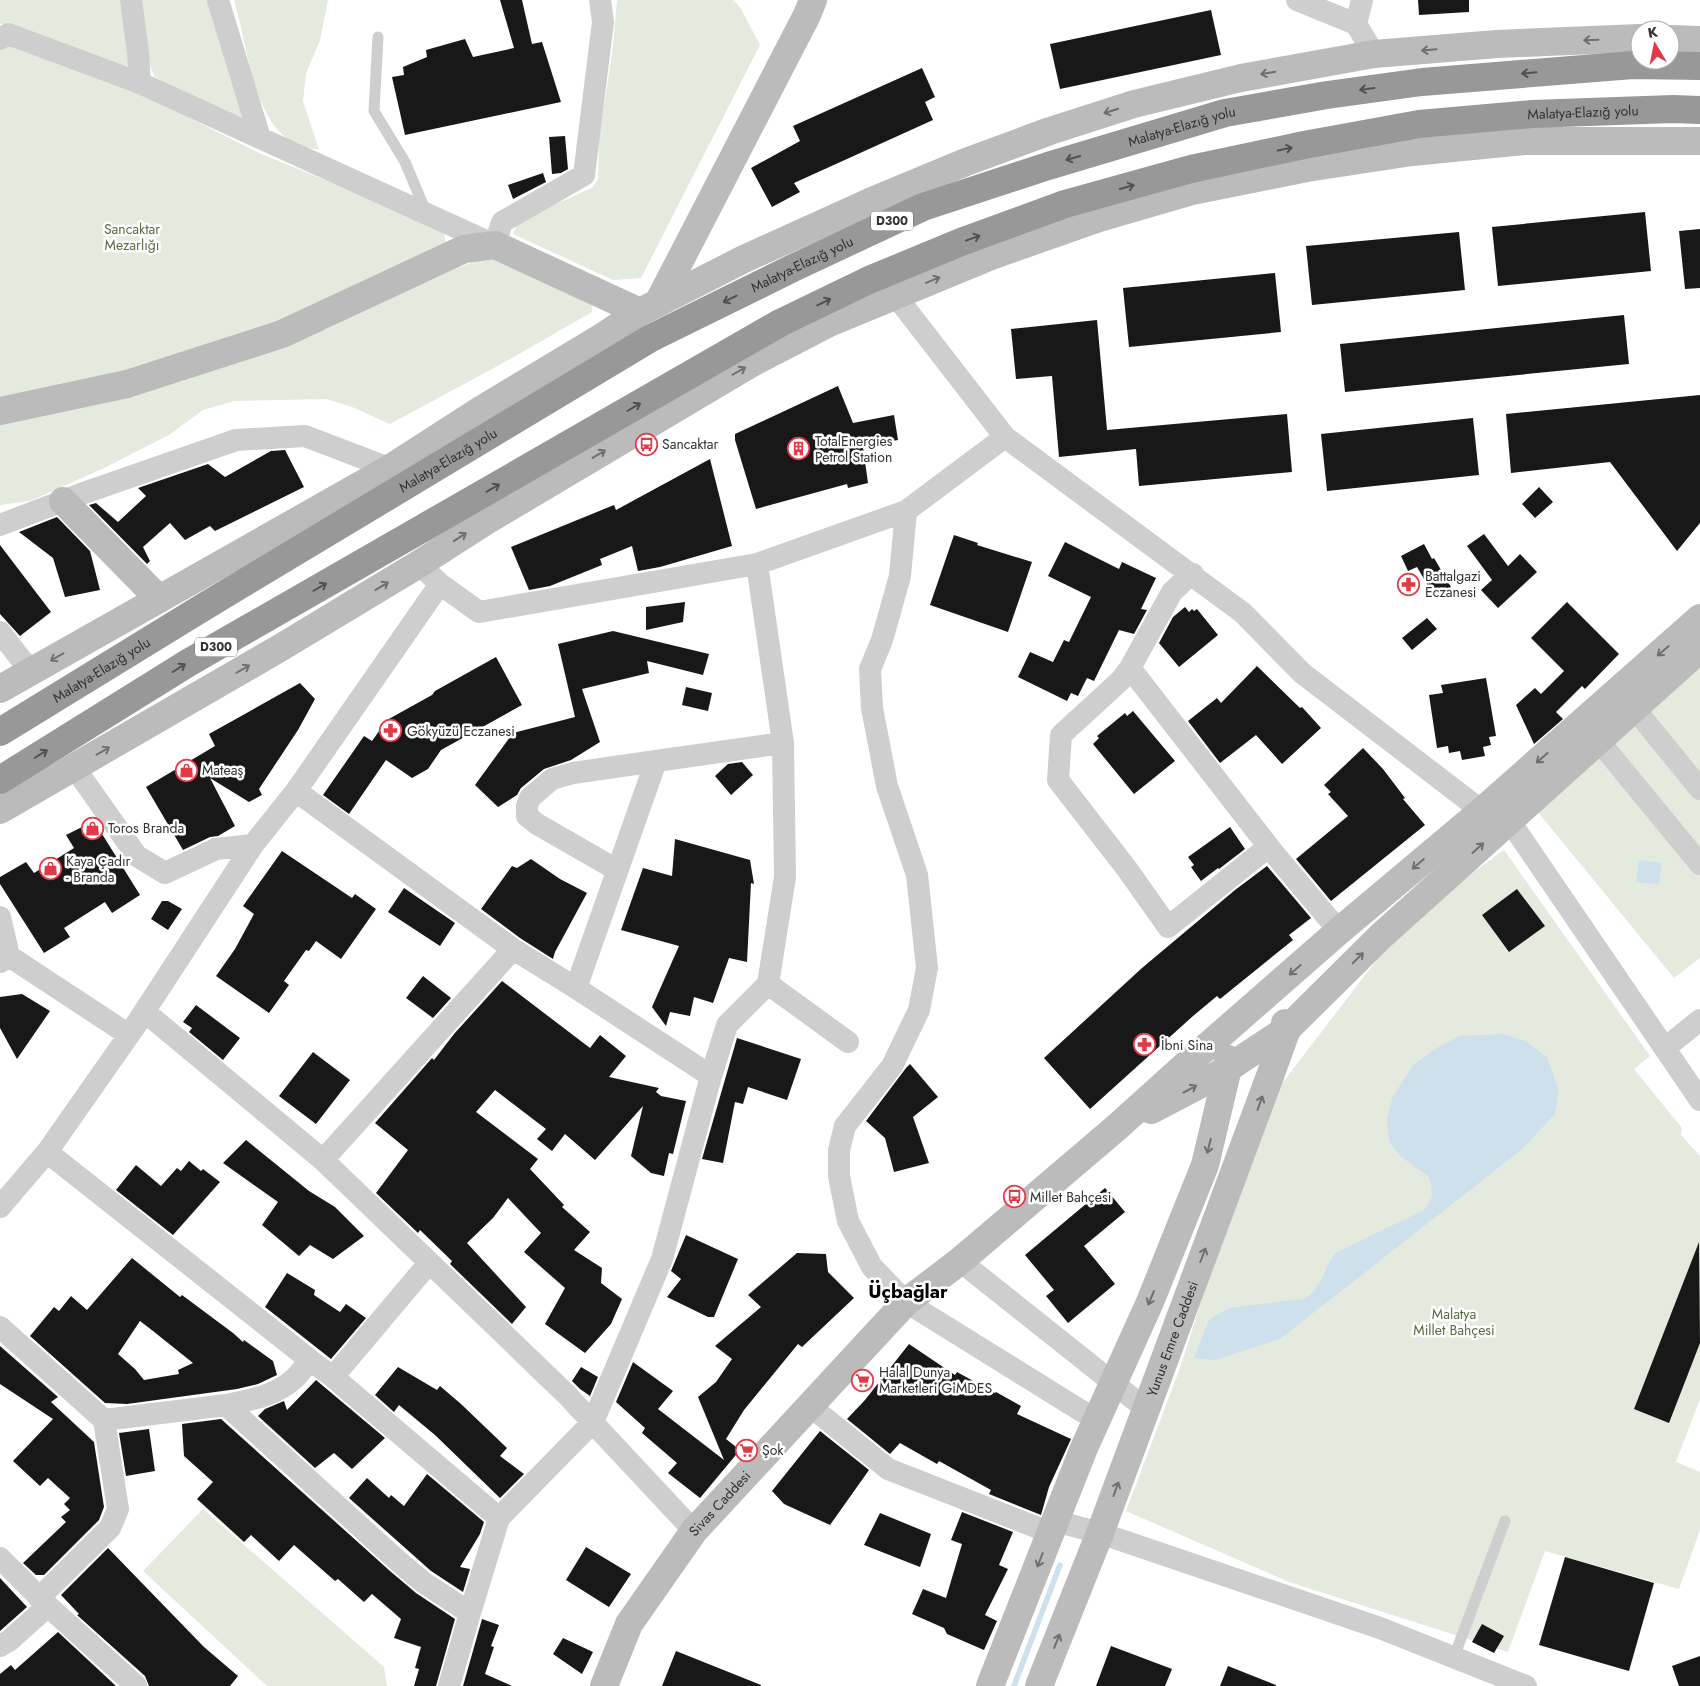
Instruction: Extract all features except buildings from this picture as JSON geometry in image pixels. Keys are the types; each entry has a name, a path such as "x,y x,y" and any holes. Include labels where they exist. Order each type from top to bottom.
{"highway":[{"name":"Malatya-Elazığ yolu","path":"0,732 651,338 923,207 1048,166 1225,113 1327,95 1422,82 1633,65 1700,66"},
{"name":"Malatya-Elazığ yolu","path":"0,780 188,663 780,323 869,280 962,242 1066,204 1191,169 1304,145 1419,124 1532,114 1673,109 1700,110"}],"main road":[{"path":"649,308 807,15 813,0"},
{"path":"0,690 389,469 479,411 649,308 744,259 966,162 1050,131 1134,104 1240,78 1374,54 1497,44 1630,38"},
{"path":"1680,39 1700,40"},
{"path":"0,810 280,648 419,564 486,520 752,363 829,323 991,256 1099,218 1192,192 1307,168 1412,152 1524,140 1700,141"},
{"path":"0,411 127,384 282,334 464,249 495,245 649,308"},
{"path":"62,501 159,599"},
{"path":"99,633 202,608"},
{"path":"1116,1128 1272,989 1482,811 1700,618"},
{"path":"1116,1128 1228,1068 1287,1029 1381,936 1700,649"},
{"path":"1272,989 1287,1029"},
{"name":"Yunus Emre Caddesi","path":"1039,1686 1100,1533 1287,1029"},
{"path":"990,1686 1096,1420 1150,1302 1204,1165 1228,1068 1226,1030"},
{"name":"Sivas Caddesi","path":"604,1686 628,1624 694,1531 906,1302 960,1262 1116,1128"}],"street":[{"path":"131,0 140,83"},
{"path":"218,0 260,138"},
{"path":"0,39 8,34 140,83 495,245 502,222 584,175 603,22 600,0"},
{"path":"1297,0 1356,24 1374,54"},
{"path":"1356,24 1362,0"},
{"path":"895,295 1005,437 1243,613 1302,673 1482,811"},
{"path":"0,525 62,501 236,440 305,436 418,479"},
{"path":"419,564 440,584 479,612 757,564 906,511 1005,437"},
{"path":"906,511 900,576 882,640 870,669 871,698 887,786 917,875 928,968 919,1010 892,1066 845,1126 839,1150 839,1176 848,1221 872,1267 906,1302 1096,1420"},
{"path":"449,1686 499,1518 593,1422 662,1259 711,1076 727,1026 768,984 785,877 783,743 757,564"},
{"path":"1192,574 1172,592 1130,668 1121,680 1061,735 1058,780 1127,869 1168,927 1267,848 1272,850"},
{"path":"129,1035 253,845 296,791 440,584"},
{"path":"0,632 31,672"},
{"path":"1130,668 1272,850 1339,931"},
{"path":"1634,708 1700,789"},
{"path":"1598,740 1700,864"},
{"path":"617,870 537,824 527,816 527,806 530,798 552,779 573,773 783,743"},
{"path":"576,988 656,761"},
{"path":"74,767 137,856 165,873 216,849 253,845"},
{"path":"296,791 513,950 576,988 711,1076"},
{"path":"1509,820 1700,1100"},
{"path":"0,917 4,959 129,1035"},
{"path":"322,1160 513,950"},
{"path":"768,984 848,1042"},
{"path":"0,1207 47,1152 145,1012 322,1160 567,1395 694,1531"},
{"path":"1665,1048 1700,1020"},
{"path":"47,1152 334,1377 499,1518"},
{"path":"960,1262 1146,1409"},
{"path":"334,1377 429,1263"},
{"path":"0,1326 104,1420 118,1509 110,1528 10,1640 0,1646"},
{"path":"104,1420 226,1405 260,1397 281,1388 295,1378 310,1360"},
{"path":"226,1405 398,1561 423,1582 470,1613"},
{"path":"810,1406 888,1469 1053,1527 1100,1533 1380,1628 1526,1686"},
{"path":"0,1558 43,1602 136,1686"}],"lane":[{"path":"378,37 374,111 405,162 426,214"},
{"path":"1454,1658 1506,1521"}],"green space":[{"path":"0,0 122,0 130,66 123,67 11,25 0,24"},
{"path":"141,0 208,0 246,123 177,91 154,76 146,56"},
{"path":"234,0 328,0 320,40 306,74 303,101 319,150 296,144 282,134 270,119 254,80"},
{"path":"617,0 733,0 740,7 760,45 641,278 613,280 513,234 516,227 532,214 592,188 598,179 599,139 613,47"},
{"name":"Sancaktar Mezarlığı","path":"13,45 136,91 259,153 438,226 444,233 446,244 283,323 164,365 0,403 0,50"},
{"path":"493,255 592,302 592,312 390,424 352,407 326,399 234,401 203,410 169,435 102,469 30,501 0,505 0,420 121,397 179,382 329,328 421,283"},
{"path":"1700,667 1700,958 1674,978 1537,811"},
{"name":"Malatya Millet Bahçesi","path":"1504,850 1650,1056 1634,1069 1682,1128 1681,1135 1700,1156 1700,1399 1676,1462 1700,1472 1700,1530 1679,1589 1545,1551 1508,1652 1289,1582 1126,1511 1180,1368 1206,1287 1280,1086 1382,953 1439,897"},
{"path":"203,1509 384,1667 387,1686 267,1686 143,1571"}],"water":[{"path":"1639,860 1662,863 1659,884 1636,882"},
{"path":"1504,1034 1525,1041 1547,1057 1559,1091 1555,1114 1521,1150 1280,1339 1215,1360 1194,1358 1209,1320 1229,1308 1304,1299 1315,1290 1335,1253 1424,1210 1432,1197 1431,1183 1428,1176 1400,1156 1389,1141 1387,1118 1393,1096 1414,1064 1437,1048 1459,1036"}],"waterway":[{"path":"1014,1686 1060,1565"}],"place":[{"name":"Sancaktar","path":"646,444"},
{"name":"TotalEnergies Petrol Station","path":"799,449"},
{"name":"Battalgazi Eczanesi","path":"1409,584"},
{"name":"Gökyüzü Eczanesi","path":"391,731"},
{"name":"Mateaş","path":"186,770"},
{"name":"Toros Branda","path":"92,828"},
{"name":"Kaya Çadır - Branda","path":"50,869"},
{"name":"İbni Sina","path":"1145,1045"},
{"name":"Millet Bahçesi","path":"1014,1197"},
{"name":"Halal Dunya Marketleri GiMDES","path":"863,1380"},
{"name":"Şok","path":"746,1450"}],"district":[{"name":"Üçbağlar","path":"908,1291"}]}
